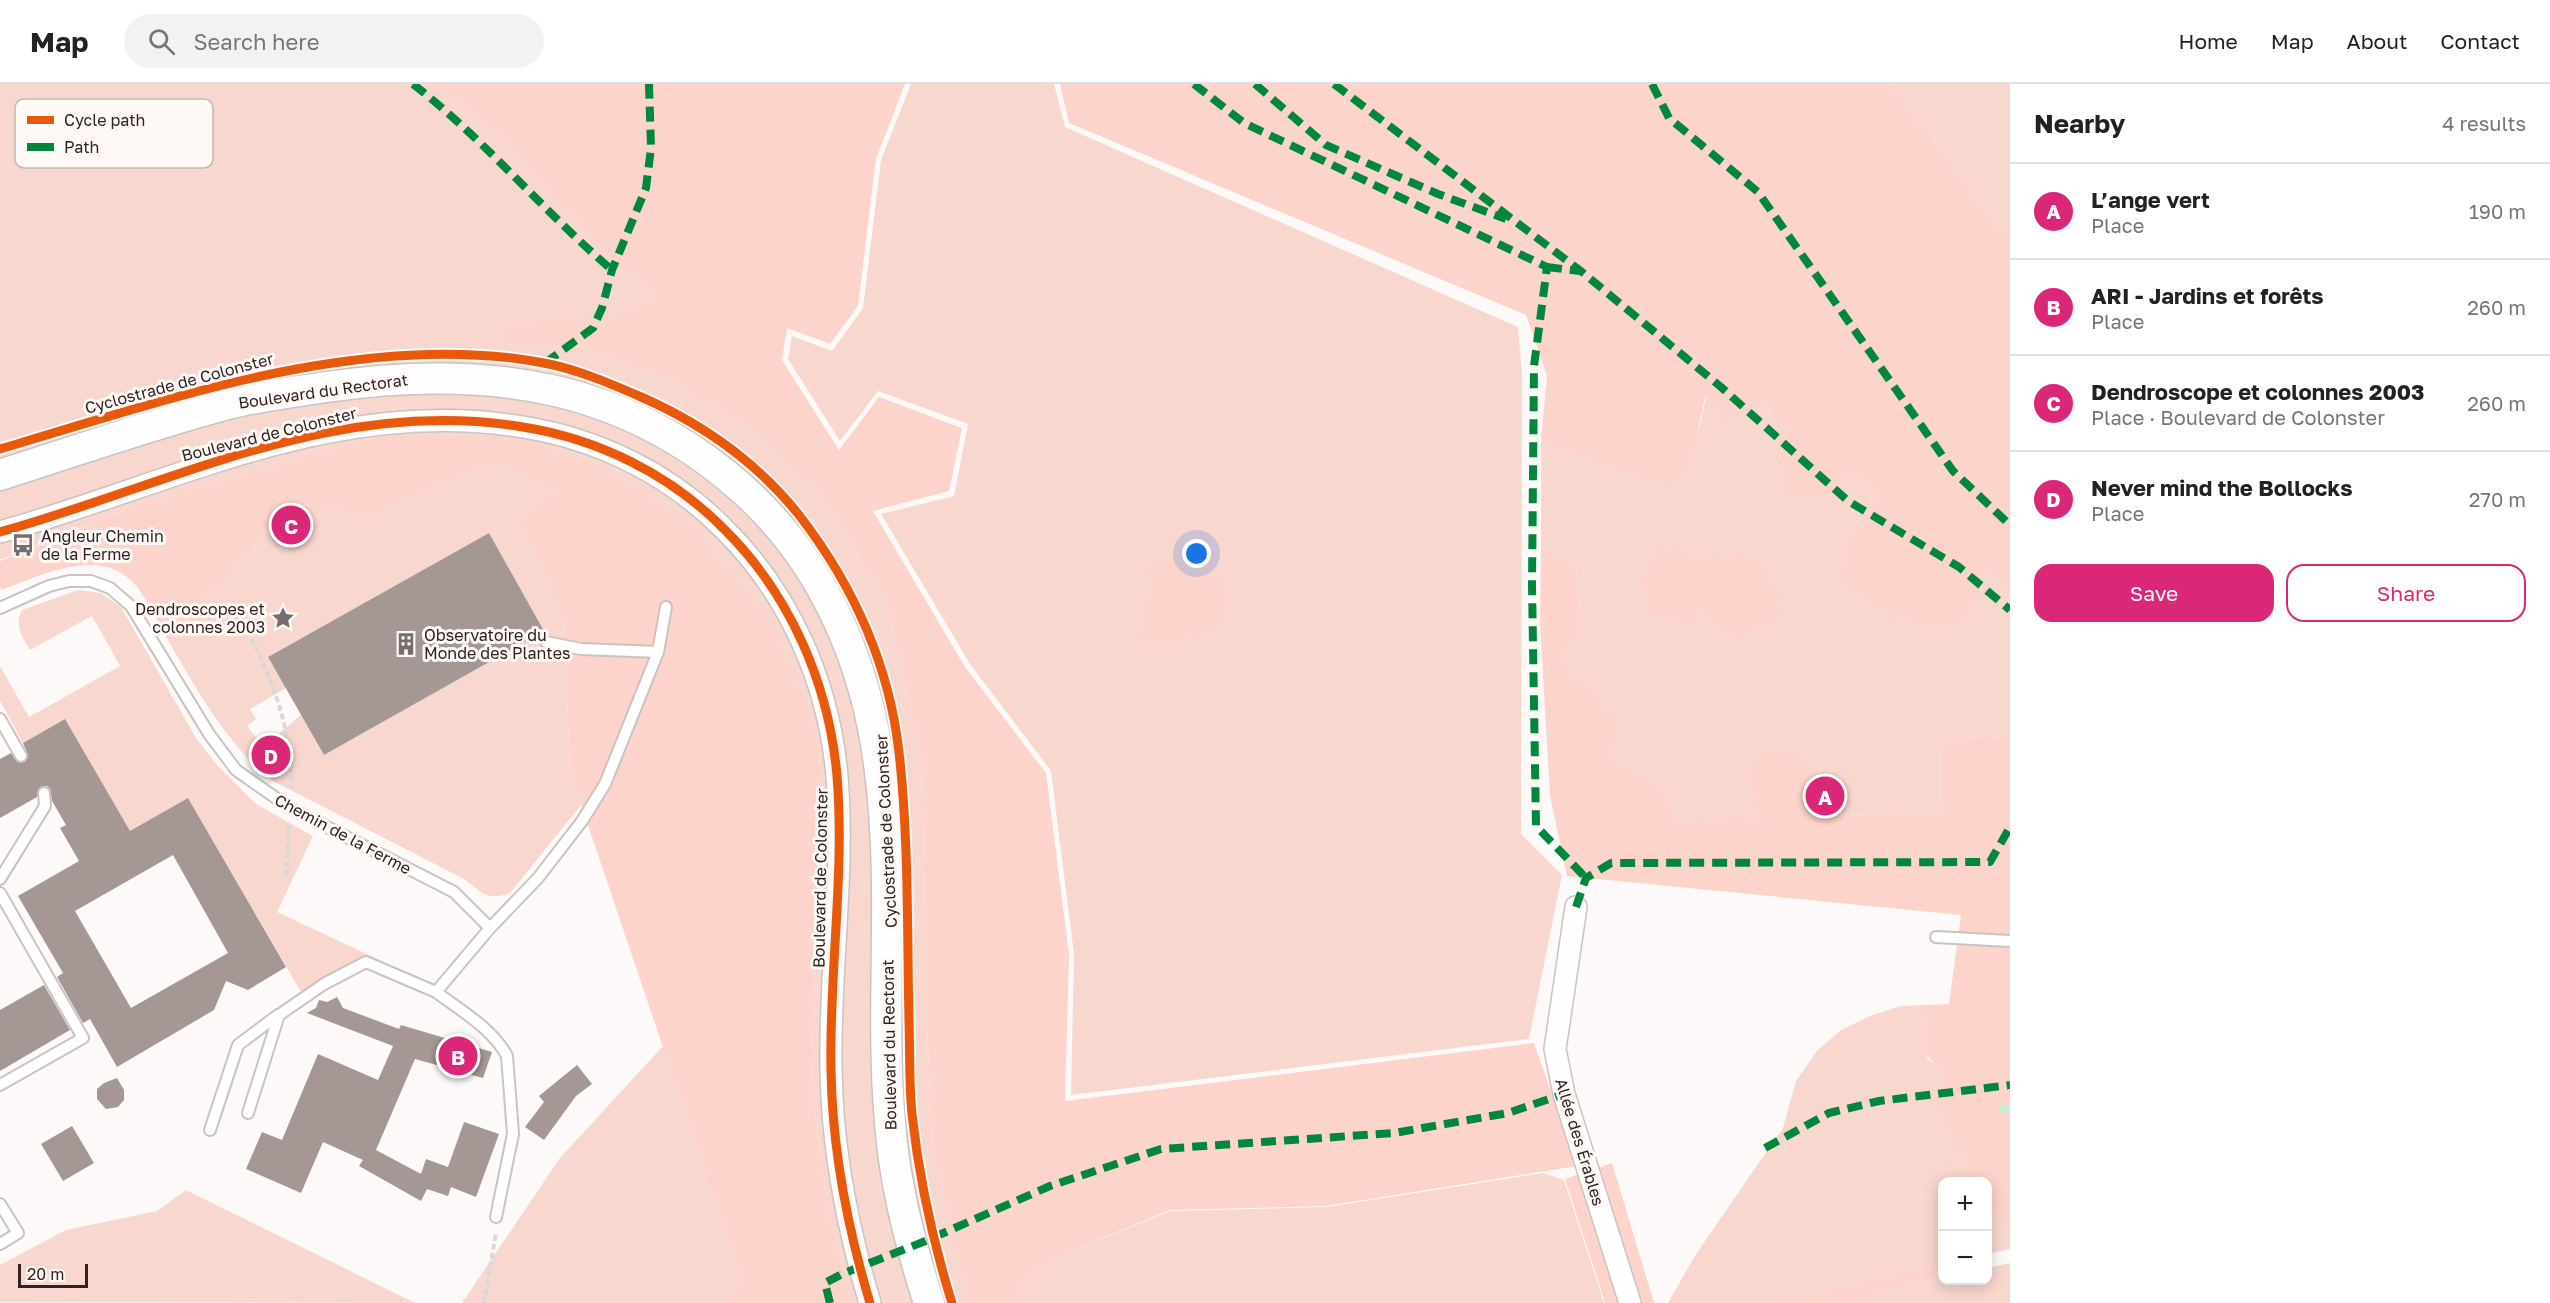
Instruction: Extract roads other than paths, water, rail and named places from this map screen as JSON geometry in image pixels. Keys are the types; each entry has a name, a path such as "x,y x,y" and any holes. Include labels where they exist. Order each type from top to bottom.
{"main road":[{"name":"Boulevard du Rectorat","path":"0,475 229,404 366,381 467,377 521,383 608,407 653,426 691,448 725,473 760,506 808,565 845,633 868,703 875,738 884,812 891,1140 899,1196 928,1303"}],"street":[{"name":"Boulevard de Colonster","path":"0,532 170,475 318,434 356,426 426,419 503,424 572,436 641,466 676,488 709,513 740,544 786,608 820,686 829,724 839,809 831,1027 835,1134 843,1201 870,1303"},
{"name":"Allée des Érables","path":"1575,907 1555,1049 1563,1095 1630,1303"}],"lane":[{"name":"Chemin de la Ferme","path":"0,608 49,586 69,581 91,581 110,588 131,606 209,734 236,770 290,808 454,892 490,928"},
{"path":"436,992 490,928 538,878 582,821 605,784 658,652 666,607"},
{"path":"546,642 581,650 658,652"},
{"path":"0,719 21,756"},
{"path":"0,879 45,806 44,793"},
{"path":"0,893 84,1038 0,1085"},
{"path":"1936,937 2010,941"},
{"path":"210,1130 238,1045 324,984 366,962 436,992 475,1021 502,1047 507,1056 513,1134 496,1217"},
{"path":"248,1113 279,1015"},
{"path":"0,1204 18,1233 0,1244"}],"waterway":[{"path":"2002,1108 2010,1109"}],"place":[{"name":"Dendroscope et colonnes 2003","path":"291,525"},
{"name":"Angleur Chemin de la Ferme","path":"23,545"},
{"name":"Dendroscopes et colonnes 2003","path":"283,618"},
{"name":"Observatoire du Monde des Plantes","path":"406,644"},
{"name":"Never mind the Bollocks","path":"271,755"},
{"name":"L’ange vert","path":"1825,796"},
{"name":"ARI - Jardins et forêts","path":"458,1056"}]}
